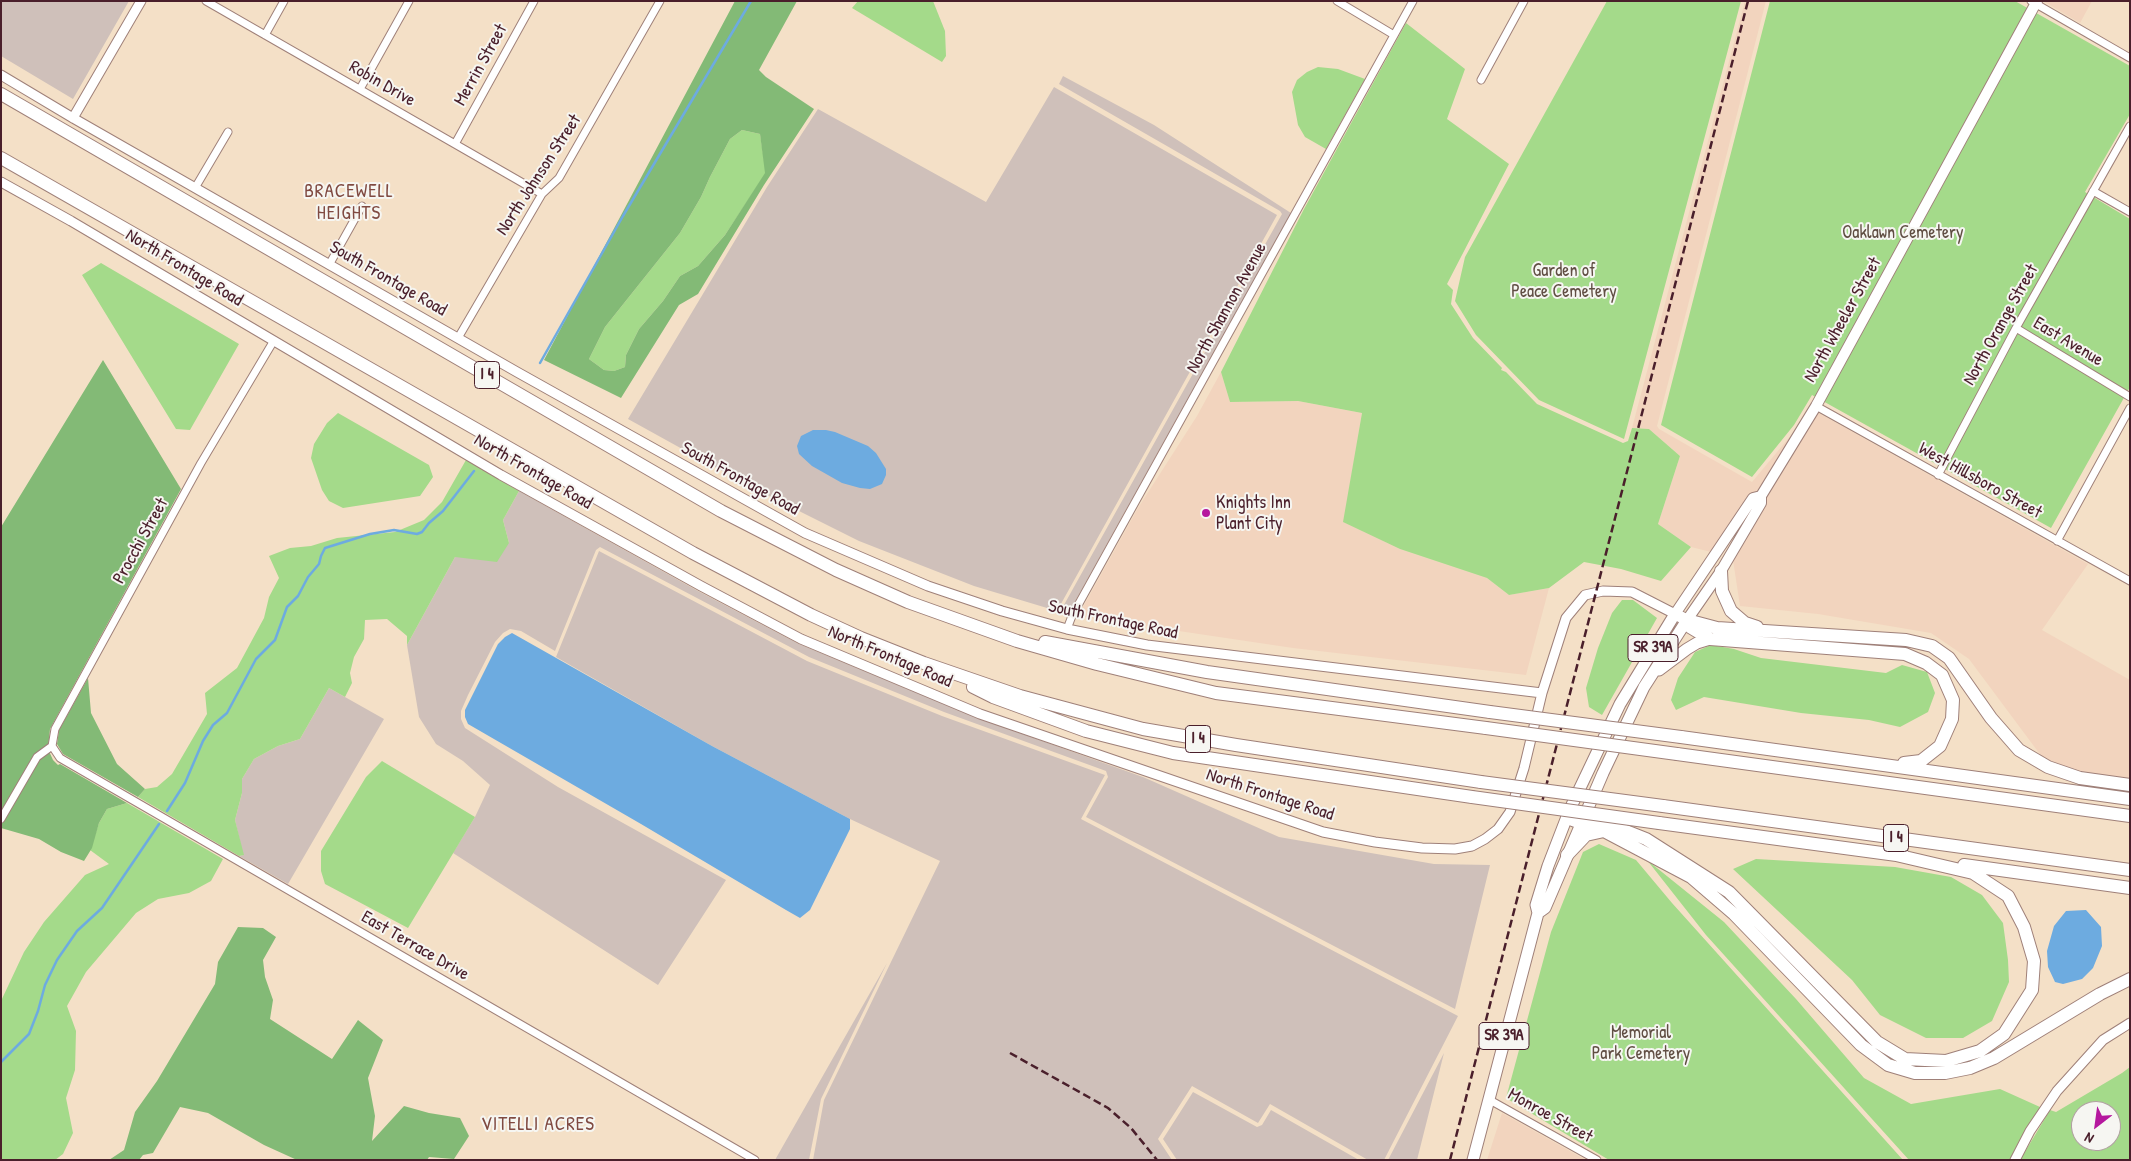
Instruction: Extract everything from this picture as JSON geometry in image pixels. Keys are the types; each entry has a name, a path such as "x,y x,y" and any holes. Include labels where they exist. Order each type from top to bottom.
{"highway":[{"name":"I 4","path":"1,94 772,539 908,602 986,631 1096,664 1216,693 2130,816"},
{"name":"I 4","path":"1,159 693,553 811,615 924,663 1020,696 1143,729 1236,746 1481,782 2130,870"},
{"path":"1721,571 1722,591 1731,611 1746,623 1773,632"},
{"path":"1688,620 1690,627 1710,639 1905,654 1926,664 1942,675 1953,700 1952,719 1940,746 1921,761 1884,766"},
{"path":"1688,620 1718,628 1906,640 1932,646 1949,658 1991,718 2019,750 2048,767 2080,778 2130,785"},
{"path":"986,631 1207,672 2130,800"},
{"path":"924,663 994,698 1078,728 1129,743 1174,753 1472,797 2130,888"},
{"path":"1569,814 1646,838 1728,892 1877,1042 1905,1059 1946,1061 1980,1051 2004,1034 2032,990 2034,961 2024,927 2008,896 1973,873 1896,855"},
{"path":"1583,818 1691,878 1734,914 1861,1045 1888,1065 1915,1073 1945,1073 1970,1068 1994,1058 2100,994 2130,979"},
{"path":"1567,855 1586,835 1604,831"}],"main road":[{"name":"North Wheeler Street","path":"1583,818 1648,680 1721,571 1761,503 1761,496 1816,406 2035,2"},
{"name":"North Wheeler Street","path":"1569,814 1593,758 1634,679 1753,498 1761,496"},
{"name":"North Frontage Road","path":"1675,614 1688,620"},
{"path":"1648,680 1678,655 1697,643 1710,639"},
{"name":"SR 39A","path":"1473,1160 1538,913 1536,905 1569,814"},
{"name":"SR 39A","path":"1538,913 1545,908 1583,818"}],"street":[{"path":"73,118 141,1"},
{"name":"Robin Drive","path":"206,1 542,194"},
{"path":"265,35 284,1"},
{"path":"360,89 409,1"},
{"name":"Merrin Street","path":"454,144 534,1"},
{"name":"North Johnson Street","path":"458,338 542,194 559,178 660,1"},
{"path":"1337,1 1394,35"},
{"name":"North Shannon Avenue","path":"1067,629 1072,616 1413,1"},
{"path":"1481,80 1524,1"},
{"path":"2035,2 2130,58"},
{"name":"South Frontage Road","path":"1,75 458,338 805,533 928,586 1002,611 1106,638 1195,652 1542,693"},
{"name":"North Orange Street","path":"1938,475 2016,328 2130,126"},
{"path":"195,188 228,132"},
{"name":"North Frontage Road","path":"1,182 71,221 500,475 692,582 801,639 1004,722 1323,832 1375,842 1422,848 1456,849 1472,846 1485,840 1498,829 1510,812 1524,768 1542,693 1566,618 1586,596 1603,591 1632,592 1675,614"},
{"path":"2093,191 2130,212"},
{"path":"329,264 362,206"},
{"name":"East Avenue","path":"2016,328 2130,397"},
{"name":"Procchi Street","path":"52,746 55,729 59,720 201,463 273,342"},
{"name":"West Hillsboro Street","path":"1816,406 2130,581"},
{"path":"2057,541 2130,408"},
{"path":"1,819 37,757 52,746"},
{"name":"East Terrace Drive","path":"52,746 60,758 755,1160"},
{"path":"2015,1160 2030,1131 2057,1091 2103,1040 2130,1023"},
{"name":"Monroe Street","path":"1488,1099 1597,1160"}],"shaded area":[{"path":"1,1 129,1 73,99 1,56"},
{"path":"1745,1 1766,1 1657,426 1659,429 1752,482 1797,428 1814,401 1759,491 1749,496 1711,552 1691,547 1658,524 1680,456 1649,429 1632,428"},
{"path":"2043,1 2092,1 2080,23"},
{"path":"1063,76 1154,125 1291,213 1068,614 1060,612 1282,214 1280,211 1059,84"},
{"path":"1054,87 1277,215 1057,611 974,586 859,541 751,487 628,419 767,187 818,109 986,202"},
{"path":"1221,372 1230,402 1298,401 1362,413 1344,522 1400,549 1487,578 1509,595 1549,588 1526,675 1293,648 1078,616 1138,508 1197,416"},
{"path":"1817,412 2088,564 2042,630 2130,680 2130,780 2081,773 2042,757 1969,659 1931,633 1818,614 1740,606 1733,560 1767,499 1766,496"},
{"path":"519,491 698,591 799,644 978,718 1143,777 1279,837 1434,864 1490,865 1455,1009 1086,817 1108,777 1106,771 944,712 809,657 600,547 596,550 555,651 521,631 510,629 503,633 495,642 468,695 461,711 461,719 465,728 558,787 726,880 658,985 453,853 475,817 490,785 463,761 436,744 419,717 407,645 455,557 509,543 503,520"},
{"path":"599,551 807,661 942,716 1105,775 1081,819 1458,1016 1384,1160 1368,1160 1270,1104 1258,1123 1192,1086 1158,1139 1172,1160 813,1160 824,1100 940,861 850,819 712,746 556,657"},
{"path":"329,688 384,719 288,884 239,856 243,855 235,820 242,793 242,779 254,759 278,746 300,739"},
{"path":"887,963 821,1099 809,1160 775,1160"},
{"path":"1444,1053 1417,1160 1388,1160"},
{"path":"1193,1092 1257,1127 1262,1125 1271,1110 1359,1160 1177,1160 1163,1139"},
{"path":"1502,1113 1586,1160 1487,1160"}],"green space":[{"path":"735,1 797,1 759,70 766,77 814,109 764,185 698,294 679,305 621,398 544,360","holes":["742,130 760,134 765,173 725,235 698,266 680,276 663,301 639,329 626,355 625,367 614,371 604,370 589,359 605,327 680,233 701,197 730,139"]},
{"path":"858,1 933,1 945,31 946,56 942,62 852,8"},
{"name":"Garden of Peace Cemetery","path":"1607,1 1741,1 1624,439 1539,400 1476,335 1455,301 1465,257"},
{"name":"Oaklawn Cemetery","path":"1770,1 2015,1 2130,66 2130,114 2085,192 2130,219 2130,387 2051,528 1812,395 1794,425 1752,477 1661,425"},
{"path":"1406,23 1465,69 1447,119 1509,164 1447,284 1453,290 1451,304 1473,338 1502,368 1501,370 1506,372 1537,404 1623,443 1628,441 1632,428 1649,429 1680,456 1658,524 1691,547 1661,581 1621,569 1584,562 1549,588 1509,595 1487,578 1400,549 1343,522 1362,413 1298,401 1230,402 1221,372 1304,209"},
{"path":"1318,67 1338,69 1365,79 1326,149 1305,137 1298,125 1292,92 1297,80 1307,72"},
{"path":"742,130 760,134 766,173 725,235 698,266 680,276 663,301 639,329 626,355 625,367 614,371 604,370 589,359 605,327 680,233 701,197 730,139"},
{"path":"101,263 239,344 190,430 176,429 82,275"},
{"path":"103,360 181,489 50,729 48,749 53,760 58,765 60,764 127,803 107,809 99,823 92,848 84,861 61,852 39,839 1,828 1,527"},
{"path":"338,413 429,465 433,477 420,496 343,508 329,501 322,490 311,458 314,444 327,423"},
{"path":"466,460 519,491 503,520 509,543 497,562 455,557 407,645 407,636 387,619 365,620 364,639 354,657 350,673 352,683 345,697 329,688 300,739 278,746 254,759 242,779 242,793 235,820 244,855 239,856 138,797 145,789 157,787 172,774 207,714 205,693 237,668 264,618 269,597 279,578 269,556 290,548 311,546 337,538 395,532 424,520 442,502"},
{"path":"1622,600 1633,600 1657,618 1602,715 1589,707 1586,688 1598,648 1612,613"},
{"path":"1711,645 1734,649 1761,658 1886,673 1902,665 1927,672 1935,693 1928,712 1900,727 1869,720 1801,713 1704,697 1676,710 1671,700 1678,678 1695,652"},
{"path":"88,678 91,713 117,764 145,789 138,797 63,754 57,744 59,730"},
{"path":"382,761 475,817 408,928 325,884 321,871 321,851 366,777"},
{"path":"127,803 223,859 211,881 189,893 158,899 136,913 86,972 67,1006 76,1031 75,1070 66,1098 73,1133 63,1154 55,1160 1,1160 1,1001 24,952 44,922 85,875 109,864 90,850 99,823 107,809"},
{"name":"Memorial Park Cemetery","path":"1599,844 1636,860 1672,903 1903,1160 1609,1160 1506,1098 1551,932 1583,852"},
{"path":"1756,859 1895,867 1951,877 1982,895 2003,923 2008,960 2009,982 1992,1021 1963,1038 1926,1038 1880,1015 1852,980 1733,869"},
{"path":"1647,860 1724,922 1796,999 1864,1078 1911,1104 2000,1089 2040,1107 2010,1160 1909,1160 1706,935"},
{"path":"238,927 263,928 276,937 263,960 265,977 273,1000 270,1019 332,1059 358,1020 383,1040 368,1078 375,1116 372,1141 404,1106 429,1113 460,1118 469,1136 454,1159 429,1157 427,1160 297,1160 264,1145 208,1113 180,1107 153,1153 143,1155 139,1160 109,1160 124,1150 135,1112 157,1081 215,984 218,962"},
{"path":"2130,1067 2130,1160 2020,1160 2050,1110 2056,1112 2071,1103 2071,1151 2121,1151 2121,1101 2075,1101"}],"water":[{"path":"813,430 835,432 868,446 876,453 886,469 886,475 882,484 870,489 860,488 842,483 812,466 799,454 797,446 801,436"},
{"path":"512,633 712,746 850,819 850,829 810,910 800,918 468,724 465,710 498,644"},
{"path":"2086,910 2101,927 2102,946 2093,968 2082,979 2063,984 2055,982 2048,967 2047,951 2054,926 2066,911"}],"waterway":[{"path":"540,363 623,216 751,1"},
{"path":"167,811 185,783 203,741 213,725 227,713 256,659 275,640 287,607 298,596 308,577 319,564 325,548 370,534 394,530 417,534 422,532 443,511 474,471"},
{"path":"1,1062 29,1034 45,985 57,960 77,931 102,908 159,824"}],"railway":[{"path":"1450,1160 1748,1"},
{"path":"1010,1053 1108,1108 1131,1128 1157,1160"}],"place":[{"name":"Knights Inn Plant City","path":"1206,513"}],"district":[{"name":"BRACEWELL HEIGHTS","path":"349,203"},
{"name":"VITELLI ACRES","path":"538,1125"}]}
